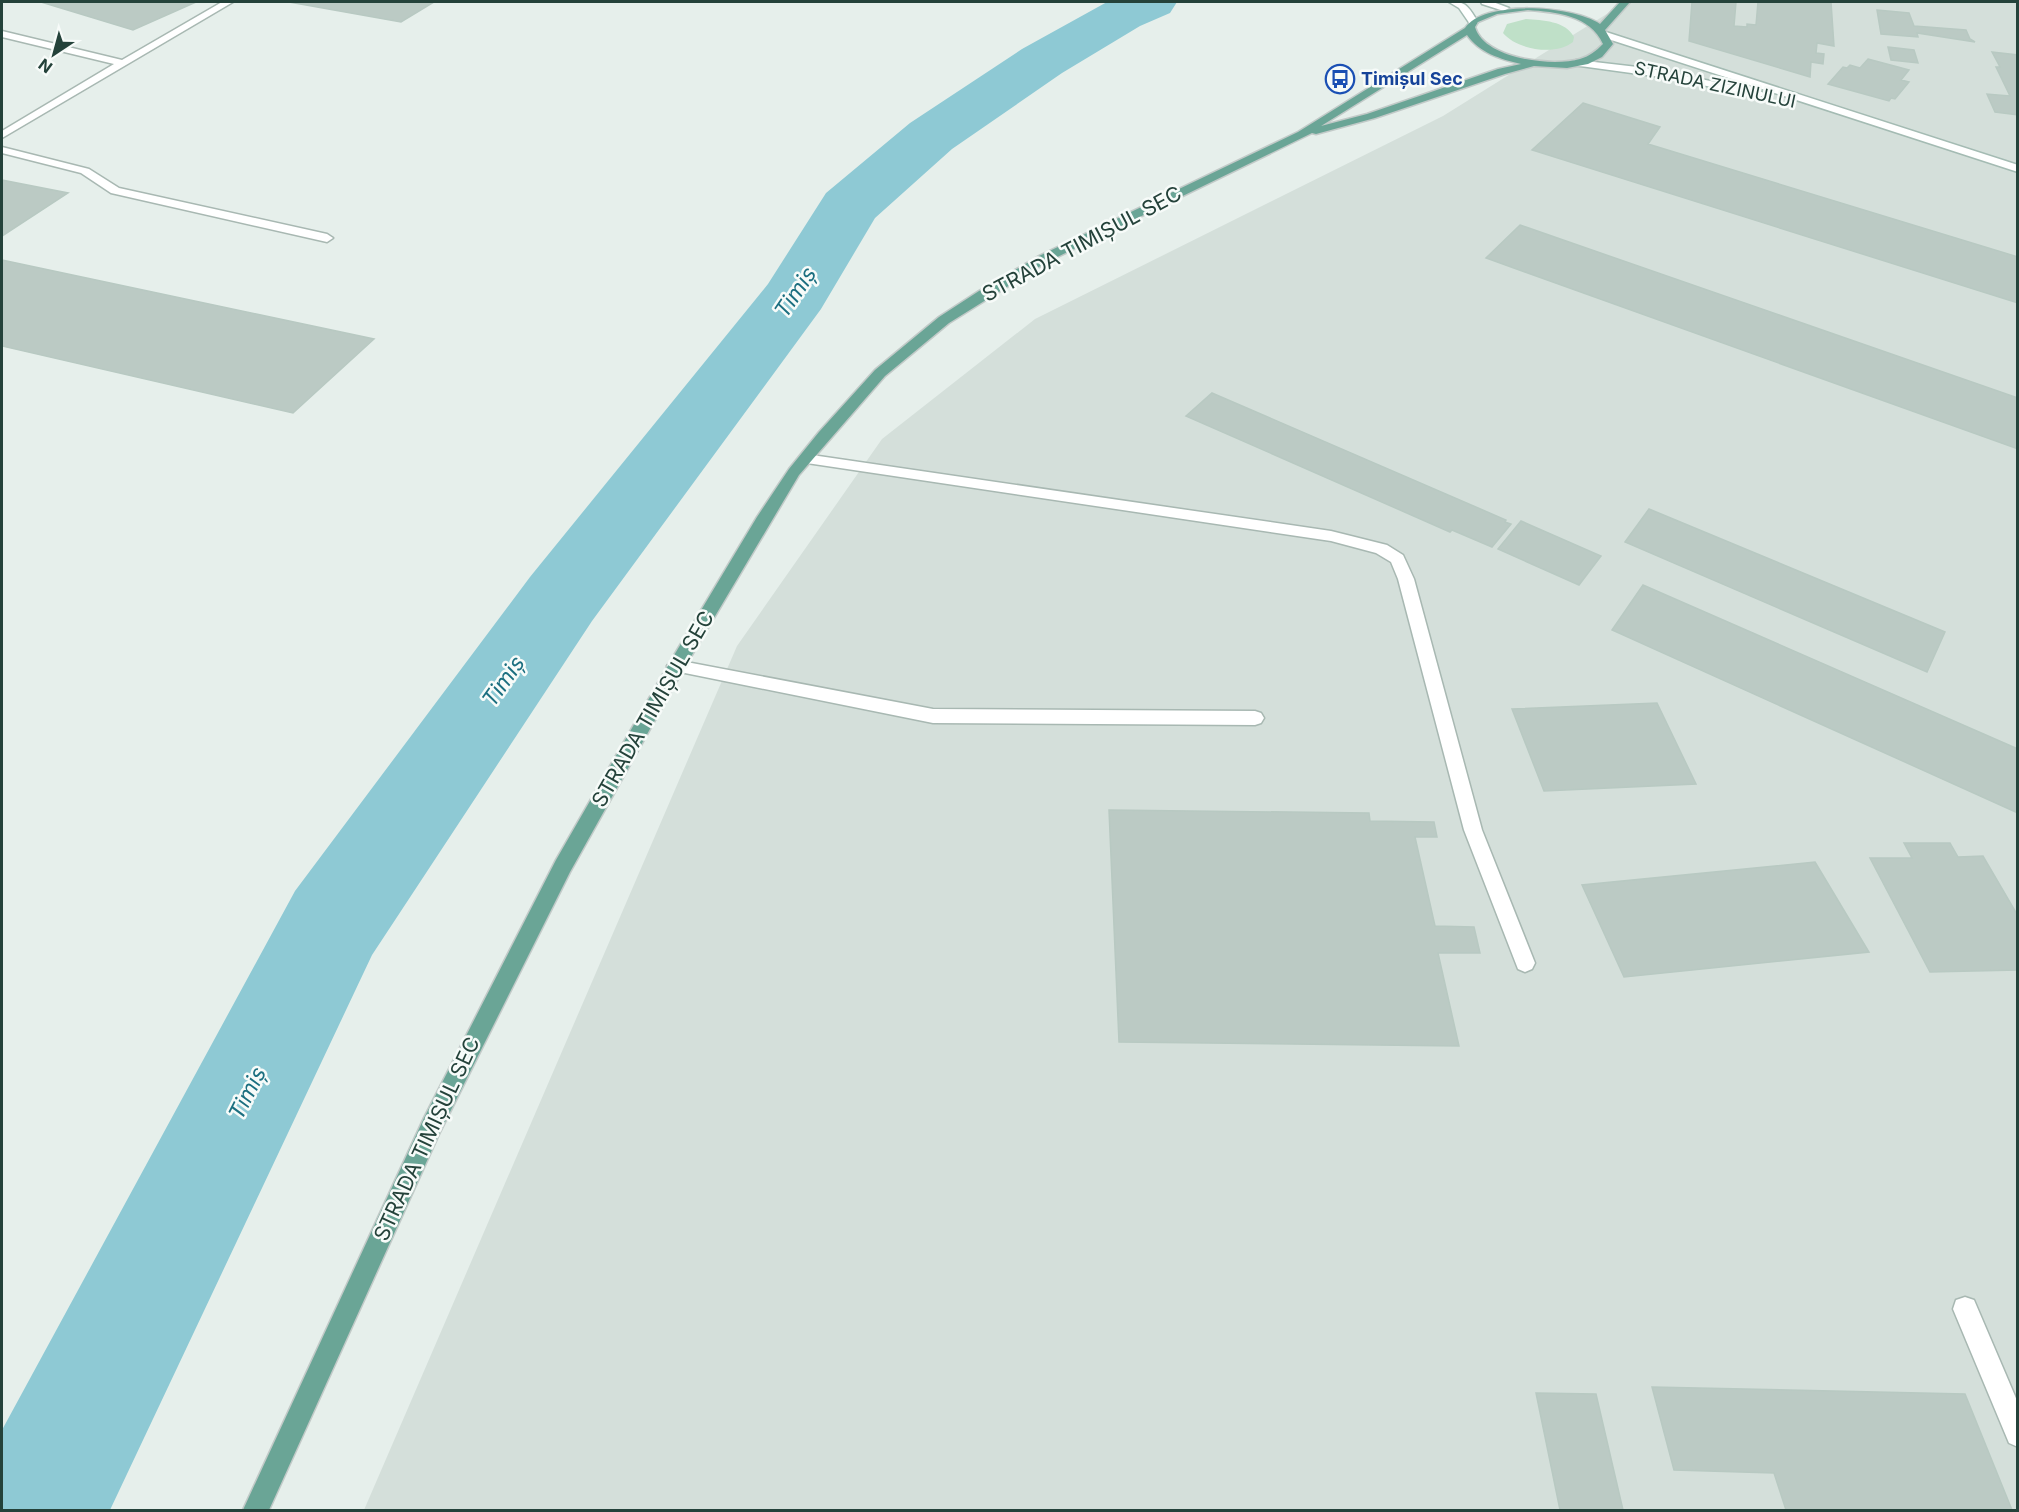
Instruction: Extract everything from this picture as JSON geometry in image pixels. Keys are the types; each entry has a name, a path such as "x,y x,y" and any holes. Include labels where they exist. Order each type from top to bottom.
{"main road":[{"path":"2,135 228,2"},
{"path":"1454,2 1463,6 1474,37 1498,54 1538,64 1577,63 1593,59 1604,52 1608,44 1603,32 1582,18 1557,10 1485,2"},
{"path":"1603,32 1625,2"},
{"name":"STRADA TIMIȘUL SEC","path":"256,1510 442,1104 564,866 676,666 765,517 805,459 854,399 880,373 944,320 984,294 1043,259 1302,134 1490,11 1514,6"},
{"name":"STRADA ZIZINULUI","path":"1603,32 2018,169"},
{"path":"2,34 121,63"},
{"name":"STRADA ZIZINULUI","path":"1577,63 1626,66 1666,73 1852,116"},
{"name":"STRADA TIMIȘUL SEC","path":"1302,134 1371,116 1502,71 1538,64"},
{"path":"2,150 85,171 115,191 327,238"},
{"path":"805,459 1331,536 1381,549 1397,559 1406,579 1473,830 1525,963"},
{"path":"676,666 933,716 1255,718"},
{"path":"1965,1309 2018,1434"}],"shaded area":[{"path":"1626,2 2017,2 2017,1510 364,1510 737,646 882,439 1035,319 1443,116"}],"green space":[{"path":"1526,19 1560,25 1574,37 1573,42 1557,49 1537,49 1517,44 1503,33 1507,24"}],"building":[{"path":"41,2 196,2 133,30"},
{"path":"289,2 434,2 401,22"},
{"path":"1692,2 1736,2 1734,26 1747,27 1747,24 1756,25 1758,2 1831,2 1834,46 1817,43 1816,53 1824,54 1823,64 1811,62 1810,77 1689,41"},
{"path":"1877,10 1909,13 1914,26 1966,30 1970,39 1975,42 1917,33 1918,37 1881,34"},
{"path":"1888,47 1914,50 1918,63 1891,60"},
{"path":"1992,52 2018,55 2018,115 1995,112 1987,94 2010,96 1996,67 2000,67"},
{"path":"1868,59 1909,70 1901,80 1909,82 1895,99 1891,98 1889,101 1828,84 1843,67 1847,68 1850,65 1860,68"},
{"path":"1583,103 1660,127 1648,144 2018,257 2018,303 1532,150"},
{"path":"2,180 68,193 2,236"},
{"path":"1520,225 2018,398 2018,449 1486,258"},
{"path":"2,260 374,339 293,413 2,346"},
{"path":"1212,393 1511,524 1492,547 1452,530 1450,532 1186,416"},
{"path":"1649,509 1945,632 1927,672 1625,542"},
{"path":"1521,521 1601,556 1579,585 1498,549"},
{"path":"1643,585 2018,749 2018,813 1612,630"},
{"path":"1657,703 1696,784 1544,791 1512,709"},
{"path":"1109,810 1369,813 1370,821 1434,822 1437,837 1415,837 1435,926 1474,927 1480,953 1438,953 1459,1046 1119,1042"},
{"path":"1904,843 1950,843 1958,857 1983,856 2018,916 2018,970 1930,972 1870,858 1912,858"},
{"path":"1815,862 1869,952 1624,977 1582,885"},
{"path":"1652,1387 1965,1394 2012,1510 1786,1510 1774,1473 1674,1470"},
{"path":"1536,1393 1596,1394 1623,1510 1560,1510"}],"waterway":[{"name":"Timiș","path":"36,1510 333,924 561,599 796,294 849,207 931,136 1042,61 1121,15 1151,2"}],"place":[{"name":"Timișul Sec","path":"1340,79"}]}
